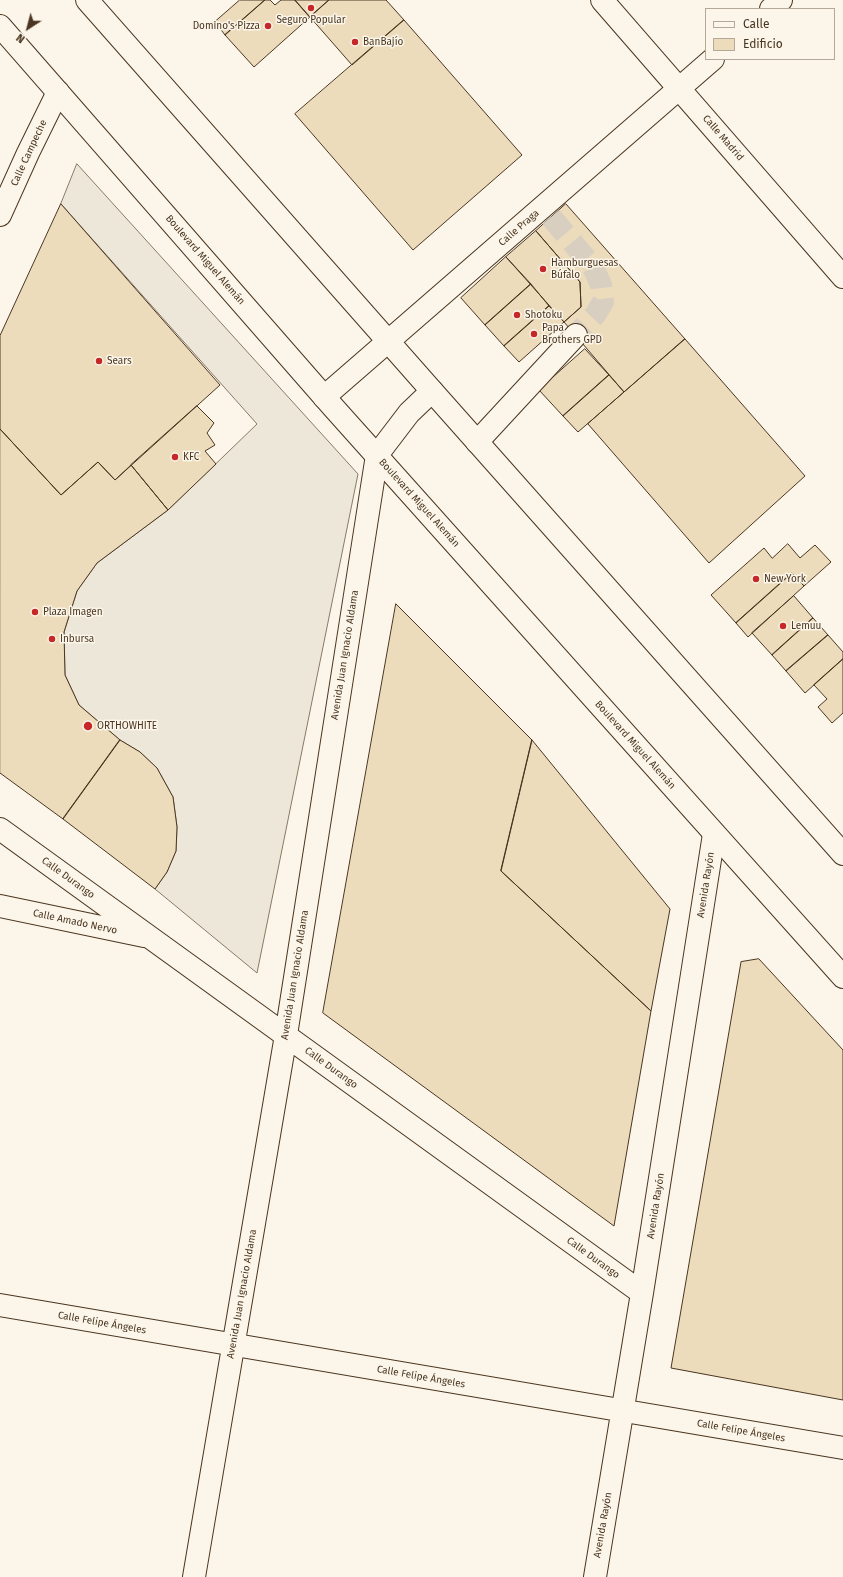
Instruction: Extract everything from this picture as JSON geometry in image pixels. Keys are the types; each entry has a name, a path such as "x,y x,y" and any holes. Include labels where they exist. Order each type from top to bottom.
{"main road":[{"path":"87,0 388,342 843,854"},
{"name":"Calle Madrid","path":"602,0 843,277"},
{"path":"772,8 781,0"},
{"name":"Boulevard Miguel Alemán","path":"0,26 324,397 843,977"},
{"name":"Calle Praga","path":"324,397 388,342 548,211 712,60"},
{"name":"Calle Campeche","path":"0,215 58,92"},
{"path":"477,442 576,335"},
{"name":"Avenida Juan Ignacio Aldama","path":"194,1577 286,1035 377,455 409,413 432,391"},
{"name":"Calle Durango","path":"0,829 642,1293"},
{"name":"Avenida Rayón","path":"595,1577 642,1293 714,834"},
{"name":"Calle Amado Nervo","path":"0,906 151,938"},
{"name":"Calle Felipe Ángeles","path":"0,1306 843,1448"}],"shaded area":[{"path":"77,164 358,474 257,973 155,889 167,872 176,851 177,827 173,797 157,768 140,752 120,740 79,705 65,675 64,632 77,591 97,563 168,510 257,424 61,204"}],"building":[{"path":"240,0 265,0 225,35 215,22"},
{"name":"Domino's Pizza","path":"265,0 270,0 275,5 281,0 295,0 310,17 254,67 225,35"},
{"name":"Seguro Popular","path":"295,0 329,0 310,17"},
{"name":"BanBajío","path":"329,0 386,0 404,20 352,65 310,17"},
{"path":"404,20 522,155 413,250 295,114"},
{"name":"Sears","path":"61,204 220,385 115,480 98,462 61,495 0,429 0,336"},
{"path":"566,204 685,339 624,392 564,322 581,307 580,282 536,231"},
{"name":"Hamburguesas Búfalo","path":"536,231 580,282 581,307 564,322 506,257"},
{"path":"506,257 531,284 485,325 461,298"},
{"name":"Shotoku","path":"531,284 549,306 504,346 485,325"},
{"name":"Papa Brothers GPD","path":"549,306 564,322 519,362 504,346"},
{"path":"685,339 805,476 709,563 588,424"},
{"path":"585,349 609,375 563,416 539,390"},
{"path":"609,375 624,392 578,432 563,416"},
{"name":"KFC","path":"197,406 214,423 207,433 215,445 205,451 216,464 168,510 131,465"},
{"name":"Plaza Imagen","path":"0,429 61,495 98,462 115,480 131,465 168,510 97,563 77,591 64,632 65,675 79,705 120,740 63,819 0,773"},
{"name":"New York","path":"788,544 800,558 815,545 831,562 804,586 792,573 736,623 711,595 764,548 772,558"},
{"path":"792,573 804,586 748,637 736,623"},
{"name":"Lemuu","path":"794,596 813,618 772,655 752,633"},
{"path":"396,604 532,740 501,871 651,1011 614,1226 323,1013"},
{"path":"813,618 828,635 786,671 772,655"},
{"path":"828,635 843,652 843,659 805,693 786,671"},
{"path":"843,659 843,713 832,723 818,707 827,699 814,685"},
{"path":"120,740 140,752 157,768 173,797 177,827 176,851 167,872 155,889 63,819"},
{"path":"532,740 670,909 651,1011 501,871"},
{"path":"759,959 843,1050 843,1400 671,1368 741,962"}],"tunnel":[{"path":"551,217 593,267 601,285 603,302 595,315 576,335"}],"place":[{"name":"Seguro Popular","path":"311,8"},
{"name":"Domino's Pizza","path":"268,26"},
{"name":"BanBajío","path":"355,42"},
{"name":"Hamburguesas Búfalo","path":"543,269"},
{"name":"Shotoku","path":"517,315"},
{"name":"Papa Brothers GPD","path":"534,334"},
{"name":"Sears","path":"99,361"},
{"name":"KFC","path":"175,457"},
{"name":"New York","path":"756,579"},
{"name":"Plaza Imagen","path":"35,612"},
{"name":"Lemuu","path":"783,626"},
{"name":"Inbursa","path":"52,639"},
{"name":"ORTHOWHITE","path":"88,726"}]}
